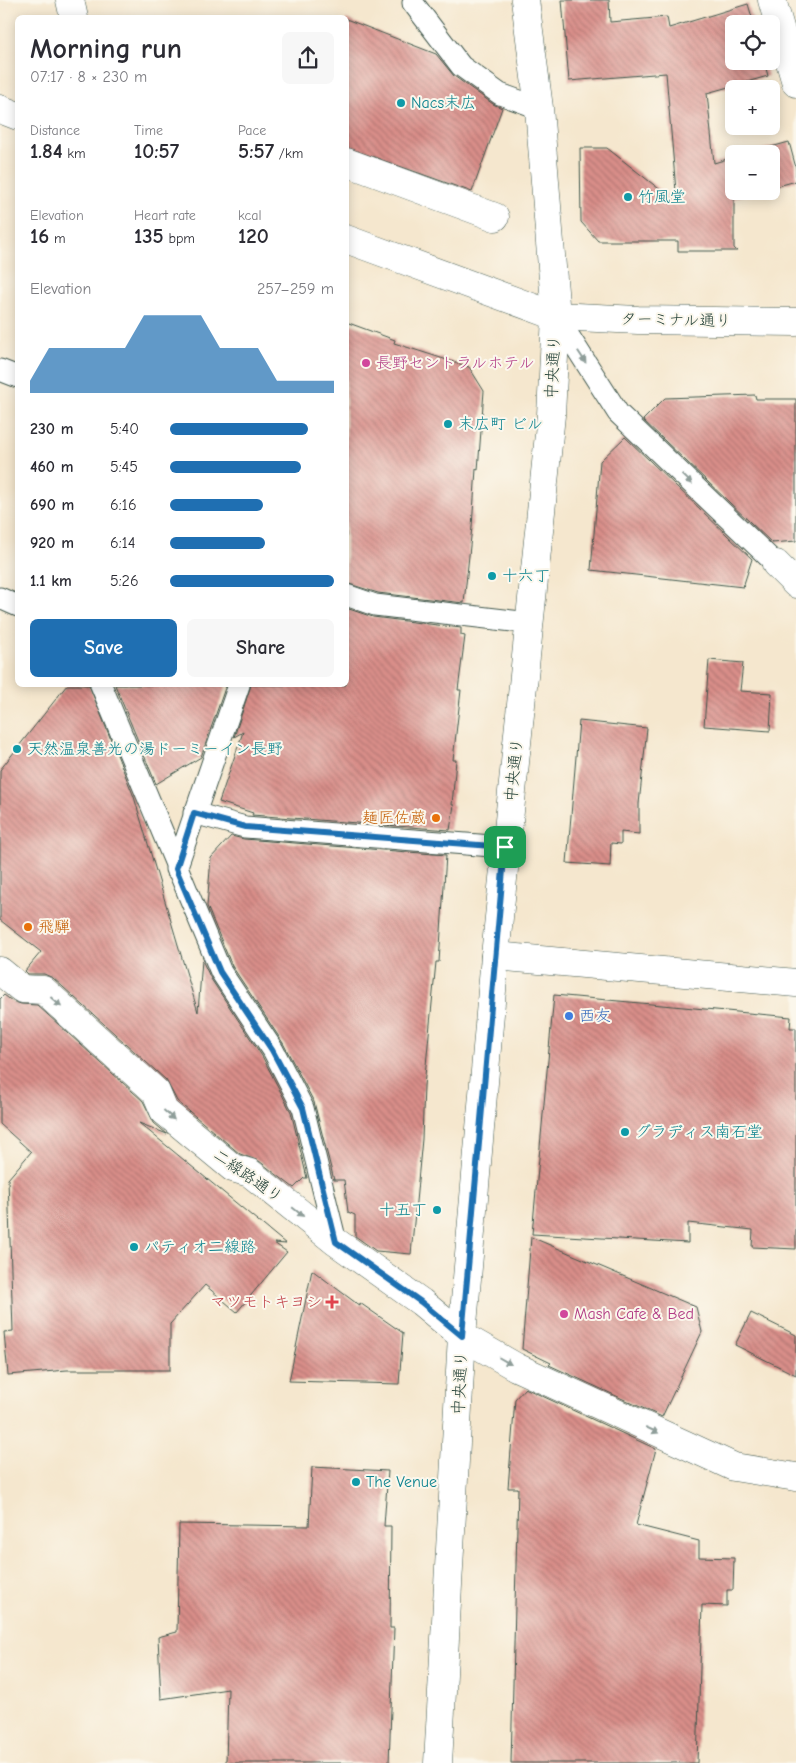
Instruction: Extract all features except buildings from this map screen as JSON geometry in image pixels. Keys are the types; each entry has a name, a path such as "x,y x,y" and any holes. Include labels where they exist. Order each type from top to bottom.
{"street":[{"path":"70,0 73,15"},
{"name":"中央通り","path":"438,1763 462,1336 505,847 551,415 556,316 539,108 525,0"},
{"path":"772,0 796,83"},
{"path":"0,109 15,115"},
{"path":"349,163 495,216"},
{"name":"ターミナル通り","path":"349,240 556,316 638,320 796,322"},
{"path":"776,564 796,584"},
{"path":"495,956 796,983"},
{"name":"二線路通り","path":"0,971 22,989 43,990 156,1092 164,1111 233,1168 250,1173 336,1242 421,1302 462,1336 516,1367 734,1467 796,1477"}],"lane":[{"path":"413,3 461,66 500,94 539,108"},
{"path":"556,316 618,413 776,564"},
{"path":"0,370 15,376"},
{"path":"349,596 375,605 530,622"},
{"path":"0,598 15,605"},
{"path":"102,687 220,972 272,1050 303,1108 336,1242"},
{"path":"176,869 238,687"},
{"path":"194,813 245,827 505,847"}],"place":[{"name":"Nacs末広","path":"401,103"},
{"name":"竹風堂","path":"628,197"},
{"name":"長野セントラルホテル","path":"366,363"},
{"name":"末広町 ビル","path":"448,424"},
{"name":"十六丁","path":"492,576"},
{"name":"天然温泉善光の湯ドーミーイン長野","path":"17,749"},
{"name":"麺匠佐蔵","path":"436,818"},
{"name":"飛騨","path":"28,927"},
{"name":"西友","path":"569,1016"},
{"name":"グラディス南石堂","path":"625,1132"},
{"name":"十五丁","path":"437,1210"},
{"name":"パティオ二線路","path":"134,1247"},
{"name":"マツモトキヨシ","path":"332,1302"},
{"name":"Mash Cafe & Bed","path":"564,1314"},
{"name":"The Venue","path":"356,1482"}],"route":[{"path":"194,813 245,827 505,847 495,956 462,1336 421,1302 336,1242 303,1108 272,1050 220,972 176,869 194,813"}]}
